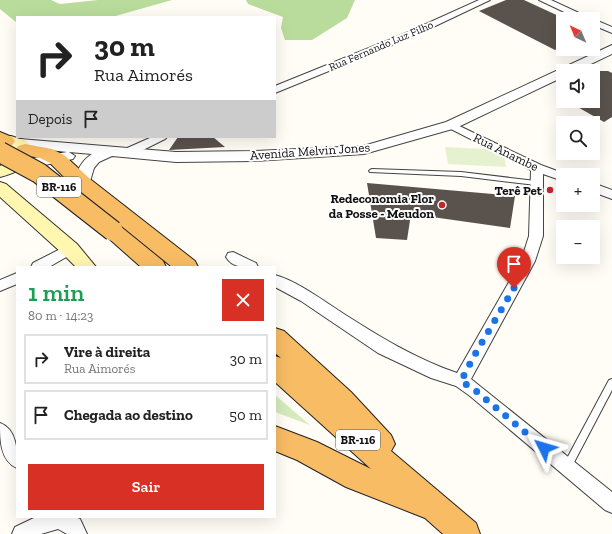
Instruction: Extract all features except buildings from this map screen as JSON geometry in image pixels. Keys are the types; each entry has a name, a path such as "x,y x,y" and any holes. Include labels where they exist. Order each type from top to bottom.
{"highway":[{"path":"9,144 45,153 57,159 83,184 186,266"},
{"name":"BR-116","path":"9,144 44,177 113,231 154,266"},
{"path":"276,339 342,400 442,512"},
{"name":"BR-116","path":"276,368 442,512 465,534"},
{"path":"276,438 307,451 356,477 442,512"}],"main road":[{"path":"9,144 24,158 3,178 86,266"}],"street":[{"name":"Rua Fernando Luz Filho","path":"276,90 409,35 486,0"},
{"path":"543,0 571,12"},
{"path":"600,25 612,30"},
{"name":"Avenida Melvin Jones","path":"581,64 612,49"},
{"name":"Avenida Melvin Jones","path":"91,150 113,150 176,157 255,156 364,150 397,142 451,125 556,76"},
{"name":"Rua Anambe","path":"451,125 536,176 556,177"},
{"path":"129,152 159,138"},
{"path":"9,144 91,150"},
{"path":"3,178 57,159 91,150"},
{"path":"83,184 83,173 89,163 101,155 113,150"},
{"path":"461,381 528,262 536,236 536,176"},
{"path":"600,190 612,195"},
{"path":"40,266 70,249"},
{"path":"233,257 248,266"},
{"path":"0,286 16,278"},
{"path":"276,281 306,297 384,348 436,373 461,381 476,391 612,504"},
{"path":"0,430 16,458"},
{"path":"22,534 37,526 58,519 73,526 77,534"}],"lane":[{"path":"372,171 536,176"},
{"path":"566,467 612,382"}],"green space":[{"path":"0,0 51,0 60,4 98,0 172,0 116,16 16,16 16,22 0,9"},
{"path":"246,0 355,0 347,18 312,40 285,40 281,28 283,17 248,4"},
{"path":"445,147 503,150 506,167 448,164"},
{"path":"276,396 310,425 276,412"}],"place":[{"name":"Terê Pet","path":"550,190"},
{"name":"Redeconomia Flor da Posse - Meudon","path":"442,205"}],"route":[{"path":"514,288 461,381 476,391 544,448"}]}
